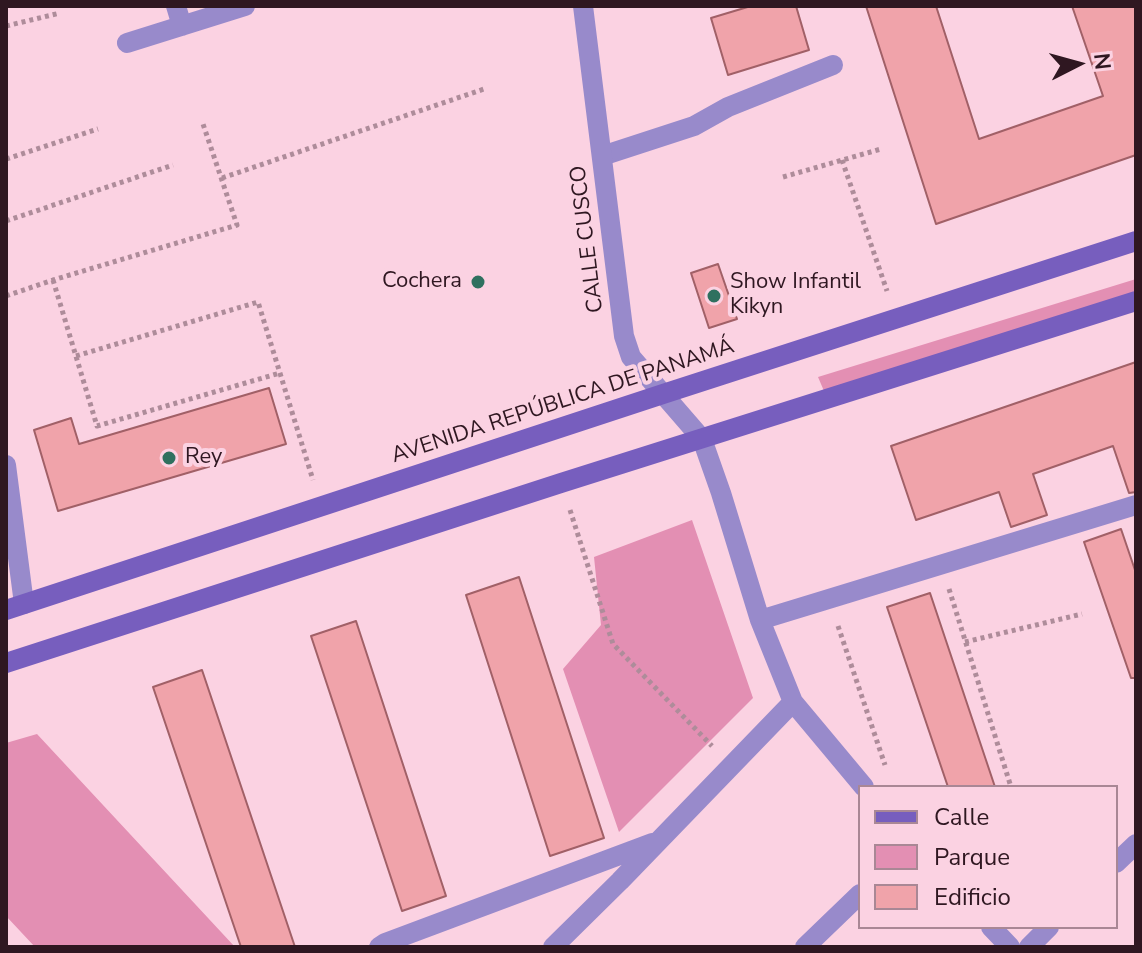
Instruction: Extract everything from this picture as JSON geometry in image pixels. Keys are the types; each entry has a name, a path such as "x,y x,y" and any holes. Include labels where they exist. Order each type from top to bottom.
{"main road":[{"name":"AVENIDA REPÚBLICA DE PANAMÁ","path":"15,607 1136,241"},
{"path":"6,663 1136,301"}],"street":[{"path":"127,43 179,16 245,6"},
{"name":"CALLE CUSCO","path":"583,6 624,336 631,357 702,439"},
{"path":"602,156 694,126 728,107 833,65"},
{"path":"702,439 760,620 793,702 862,785"},
{"path":"6,465 15,607"},
{"path":"760,620 1136,505"},
{"path":"553,947 793,702"},
{"path":"379,947 659,840"},
{"path":"1118,861 1136,844"},
{"path":"805,947 858,896"},
{"path":"995,929 1010,947"},
{"path":"1029,947 1047,929"}],"path":[{"path":"6,26 60,13"},
{"path":"222,178 484,89"},
{"path":"6,296 237,225 203,124"},
{"path":"6,159 98,129"},
{"path":"783,177 881,149"},
{"path":"842,160 896,318"},
{"path":"6,221 173,165"},
{"path":"53,280 97,426 280,373"},
{"path":"76,356 258,302 322,507"},
{"path":"561,483 613,644 731,766"},
{"path":"942,564 1010,785"},
{"path":"828,599 888,773"},
{"path":"965,642 1082,614"}],"green space":[{"path":"1136,279 1136,294 824,391 818,377"},
{"path":"692,520 753,698 619,832 563,669 601,625 594,557"},
{"path":"37,734 235,947 35,947 6,916 6,743"}],"building":[{"path":"751,6 796,6 809,50 728,75 711,18"},
{"path":"866,6 936,6 979,139 1103,96 1072,6 1136,6 1136,155 936,224"},
{"name":"Show Infantil Kikyn","path":"718,264 737,319 709,328 691,273"},
{"path":"1136,362 1136,492 1129,493 1113,446 1033,474 1047,515 1011,527 999,492 916,520 891,446"},
{"path":"269,388 286,444 58,511 34,430 71,418 79,444"},
{"path":"1121,529 1136,573 1136,678 1131,678 1084,542"},
{"path":"519,577 604,838 550,856 466,595"},
{"path":"930,593 994,785 947,785 887,607"},
{"path":"356,621 446,896 402,911 311,636"},
{"path":"202,670 295,947 241,947 153,687"}],"place":[{"name":"Cochera","path":"478,282"},
{"name":"Show Infantil Kikyn","path":"714,296"},
{"name":"Rey","path":"169,458"}]}
